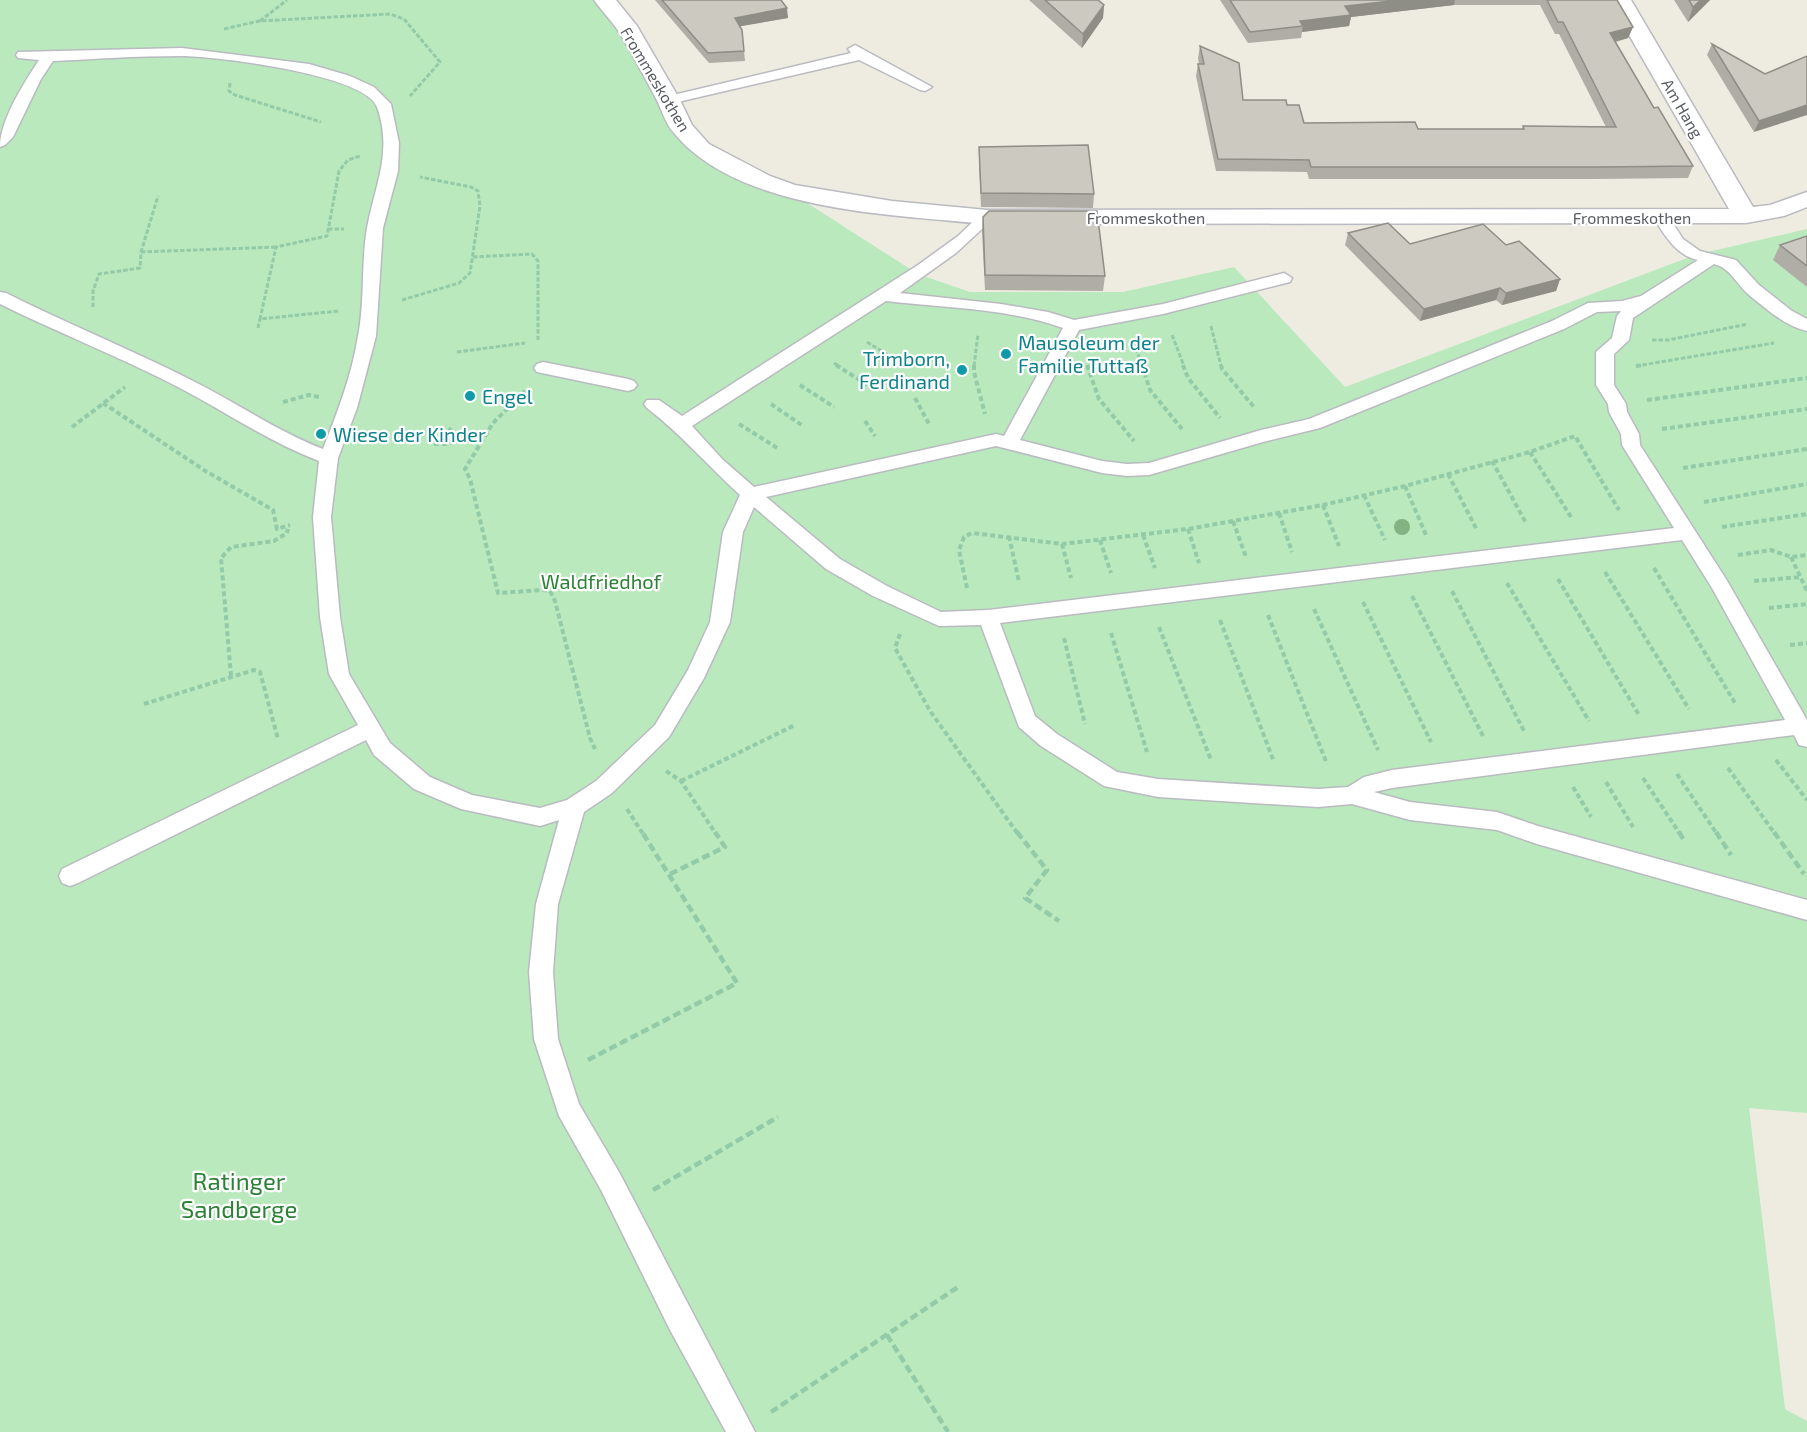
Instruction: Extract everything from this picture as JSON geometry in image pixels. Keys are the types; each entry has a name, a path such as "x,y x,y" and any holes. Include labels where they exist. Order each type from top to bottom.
{"street":[{"name":"Frommeskothen","path":"604,0 626,26 669,100 681,127 701,149 761,181 790,192 822,198 892,208 987,217 1746,216 1775,211 1807,199"},
{"name":"Am Hang","path":"1620,0 1746,216"}],"lane":[{"path":"23,55 48,57 182,52 260,61 304,67 345,79 369,90 384,104 391,143 390,171 375,228 371,307 363,357 348,408 329,458 322,517 332,628 339,674 382,749 422,783 469,803 540,817 574,807 609,782 662,731 697,672 720,622 733,532 750,494"},
{"path":"669,100 858,52 925,87"},
{"path":"0,142 6,137 34,79 48,57"},
{"path":"681,425 918,274 968,237 987,217"},
{"path":"1661,217 1677,242 1695,255 1730,263 1753,289 1786,315 1807,326"},
{"path":"1346,796 1372,783 1392,779 1753,732 1803,732 1719,584 1631,445 1630,434 1618,412 1617,404 1605,385 1605,351 1620,340 1624,316 1711,259"},
{"path":"882,296 1001,309 1048,317 1073,326 1163,309 1284,278"},
{"path":"0,297 69,331 152,367 290,443 329,458"},
{"path":"750,494 1002,441 1102,467 1127,470 1155,467 1275,432 1314,424 1558,326 1594,307 1622,306 1647,300"},
{"path":"1002,441 1073,326"},
{"path":"543,368 628,385"},
{"path":"653,404 681,425 716,463 833,564 880,591 939,619 1026,613 1687,532"},
{"path":"988,617 1026,721 1049,740 1112,780 1158,788 1287,796 1346,796 1410,811 1497,822 1807,910"},
{"path":"70,876 370,729"},
{"path":"574,807 547,904 542,972 546,1039 568,1108 624,1207 680,1320 741,1432"}],"path":[{"path":"260,21 286,0"},
{"path":"182,52 220,30 260,21 390,14 404,19 440,62 427,80 405,100 385,109"},
{"path":"260,61 240,73 230,83 229,91 321,122"},
{"path":"141,252 276,247 327,236 339,171 343,164 391,143"},
{"path":"260,319 371,307 459,283 470,273 480,206 478,191 471,187 390,171"},
{"path":"69,331 87,322 93,314 93,291 99,274 113,271 130,272 140,268 141,252 158,196"},
{"path":"258,328 276,247"},
{"path":"473,257 531,254 538,261 538,341 544,362 543,368 514,404 493,423 465,469 473,490 498,592 510,594 539,588 550,591 555,601 590,738 598,755"},
{"path":"1204,299 1222,369 1275,432"},
{"path":"1001,309 976,337 974,372 981,406 1002,441"},
{"path":"1163,309 1188,378 1240,442"},
{"path":"1620,340 1668,340 1786,315"},
{"path":"1125,316 1150,390 1202,453"},
{"path":"838,324 904,365"},
{"path":"1073,326 1099,399 1155,467"},
{"path":"457,352 538,341"},
{"path":"1605,372 1785,341"},
{"path":"806,345 874,389"},
{"path":"772,366 834,407"},
{"path":"72,427 152,367"},
{"path":"1617,404 1807,378"},
{"path":"743,385 803,426"},
{"path":"103,403 207,472 273,510 277,529 295,524"},
{"path":"710,406 779,449"},
{"path":"1630,434 1807,409"},
{"path":"446,426 455,434 455,440"},
{"path":"434,444 449,444 455,440 485,434"},
{"path":"988,617 972,608 959,550 964,537 972,533 1062,544 1188,529 1323,505 1405,486 1530,452 1575,436 1753,732 1807,800"},
{"path":"1650,473 1807,449"},
{"path":"1530,452 1707,738 1807,879"},
{"path":"1492,461 1541,550 1657,745 1758,895"},
{"path":"1448,474 1491,557 1606,751 1660,869"},
{"path":"1672,507 1807,484"},
{"path":"1405,486 1438,563 1547,759 1615,857"},
{"path":"1364,495 1398,568 1498,766"},
{"path":"1323,505 1350,573 1445,772"},
{"path":"1279,513 1301,579 1392,779"},
{"path":"1687,532 1807,514"},
{"path":"231,676 221,558 224,550 234,545 276,541 287,533 289,525"},
{"path":"1009,536 1026,613"},
{"path":"1703,560 1772,550 1791,557 1807,555"},
{"path":"1791,557 1807,591"},
{"path":"1719,584 1801,577"},
{"path":"1256,585 1346,796"},
{"path":"1209,591 1287,796"},
{"path":"1148,598 1224,791"},
{"path":"1101,604 1158,788"},
{"path":"1057,609 1097,771"},
{"path":"898,636 895,648 900,660 930,711 1002,813 1047,870 1025,898 1059,921"},
{"path":"144,704 231,676 254,670 260,672 286,769"},
{"path":"681,781 795,724"},
{"path":"1606,751 1712,883"},
{"path":"663,769 681,781 725,847 670,874"},
{"path":"558,1076 737,983 670,874 609,782"},
{"path":"624,1207 778,1117"},
{"path":"741,1432 958,1287"},
{"path":"886,1335 948,1432"}],"green space":[{"name":"Waldfriedhof","path":"0,0 605,0 701,149 790,192 918,274 970,292 1123,292 1234,267 1345,387 1695,255 1807,229 1807,1113 1749,1108 1785,1409 1807,1421 1807,1432 0,1432"}],"building":[{"path":"662,0 781,0 787,8 735,18 742,30 744,51 708,53"},
{"path":"1045,0 1098,0 1104,5 1083,34"},
{"path":"1230,0 1401,0 1345,6 1351,15 1300,21 1303,26 1250,32"},
{"path":"1547,0 1617,0 1633,27 1610,33 1654,108 1658,107 1693,166 1311,167 1309,160 1218,159 1198,64 1204,64 1200,46 1239,63 1243,100 1286,100 1287,105 1299,105 1304,123 1415,122 1418,129 1524,129 1523,126 1616,127 1563,22 1558,22"},
{"path":"1689,0 1701,0 1693,7"},
{"path":"1712,44 1765,74 1807,56 1807,105 1759,121"},
{"path":"1088,145 1094,194 981,193 979,147"},
{"path":"989,211 1097,211 1105,276 985,275 983,217"},
{"path":"1388,223 1410,244 1483,224 1506,245 1519,241 1560,279 1506,293 1500,288 1424,309 1348,233"},
{"path":"1807,236 1807,266 1780,245"}],"place":[{"name":"Mausoleum der Familie Tuttaß","path":"1006,354"},
{"name":"Trimborn, Ferdinand","path":"962,370"},
{"name":"Engel","path":"470,396"},
{"name":"Wiese der Kinder","path":"321,434"}],"park label":[{"name":"Ratinger Sandberge","path":"239,1194"}]}
